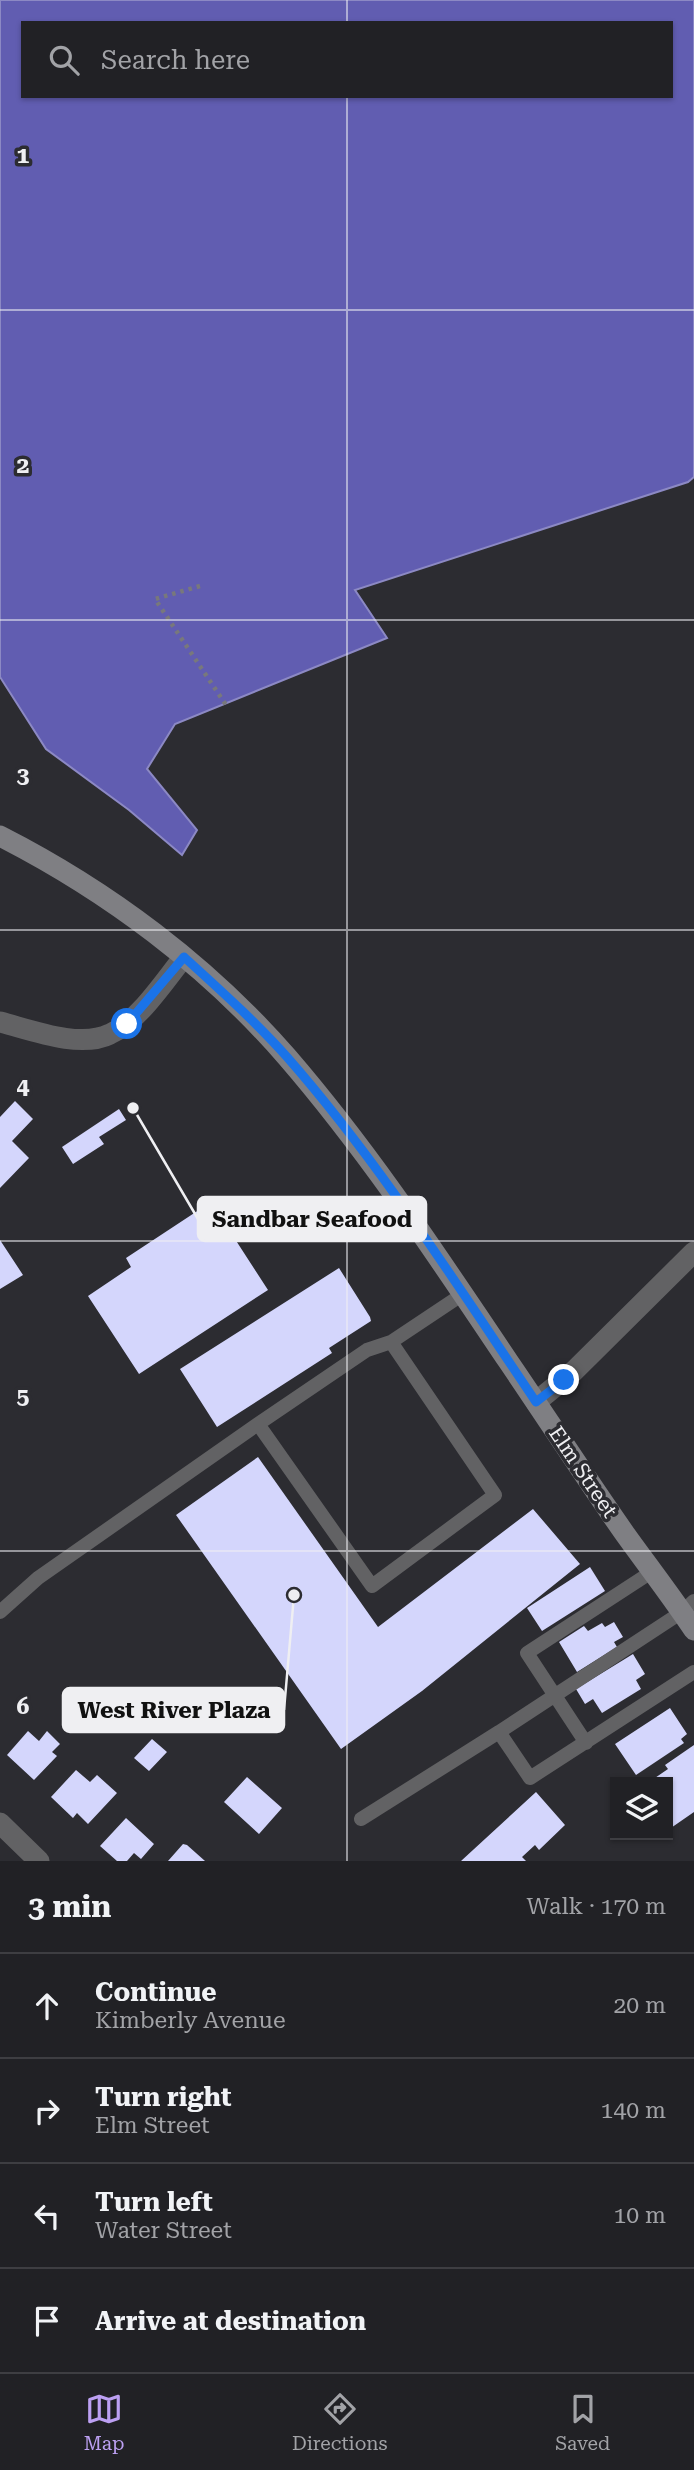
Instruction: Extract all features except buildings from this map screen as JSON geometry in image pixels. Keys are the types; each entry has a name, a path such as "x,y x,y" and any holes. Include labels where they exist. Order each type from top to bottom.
{"main road":[{"name":"Elm Street","path":"0,836 100,894 184,957 242,1010 286,1056 362,1150 653,1571 688,1606 694,1630"}],"street":[{"path":"0,1022 51,1036 83,1040 110,1035 127,1024 184,957"},
{"path":"536,1402 574,1371 694,1252"},
{"path":"0,1823 39,1861"}],"lane":[{"path":"0,1612 38,1578 258,1424 367,1350 391,1342 463,1294"},
{"path":"258,1424 372,1586 495,1495 391,1342"},
{"path":"586,1743 527,1653 653,1571"},
{"path":"361,1819 555,1696 688,1606"},
{"path":"499,1732 530,1778 694,1672"}],"path":[{"path":"200,586 155,599 226,705"}],"shaded area":[{"path":"0,0 694,0 694,477 688,482 355,590 387,638 175,724 147,769 197,830 182,855 129,810 46,749 0,677"}],"place":[{"name":"Sandbar Seafood","path":"133,1108"},
{"name":"West River Plaza","path":"294,1595"}],"route":[{"path":"127,1024 184,957 242,1010 286,1056 327,1105 362,1150 536,1402 564,1380"}]}
